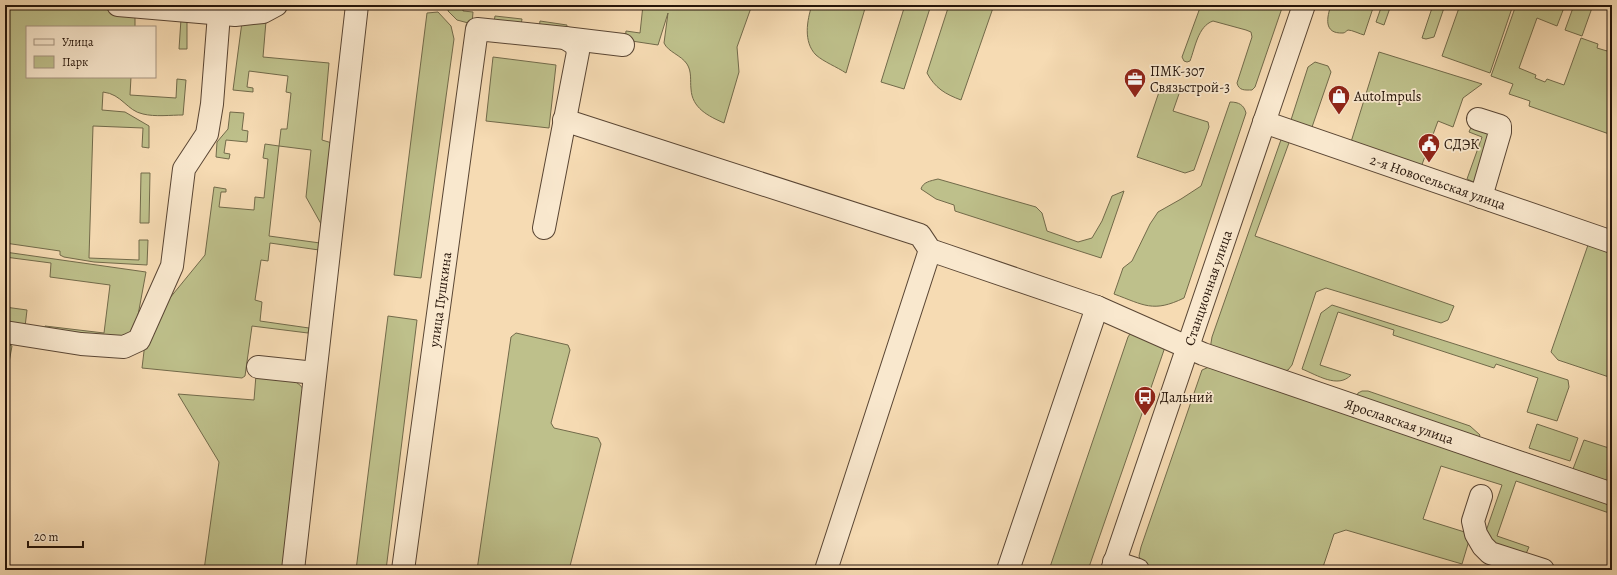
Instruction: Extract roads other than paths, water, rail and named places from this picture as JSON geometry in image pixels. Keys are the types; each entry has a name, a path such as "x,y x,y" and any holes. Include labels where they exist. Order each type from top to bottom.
{"street":[{"path":"118,5 235,15 263,12 276,5"},
{"path":"293,570 357,5"},
{"name":"Станционная улица","path":"1113,566 1304,5"},
{"path":"5,332 81,344 124,347 139,340 172,266 184,169 207,134 212,104 219,14"},
{"name":"улица Пушкина","path":"403,570 478,29 565,38"},
{"path":"565,38 623,45"},
{"path":"544,228 578,52 575,44 565,38"},
{"path":"1478,119 1500,126 1500,132 1480,197"},
{"path":"564,120 920,235 930,250 826,570"},
{"name":"2-я Новосельская улица","path":"1264,122 1612,242"},
{"name":"Ярославская улица","path":"930,250 1097,307 1187,348 1612,494"},
{"path":"1008,570 1097,307"},
{"path":"258,367 315,373"},
{"path":"1481,496 1473,521 1476,534 1483,546 1490,552 1542,570"},
{"path":"1113,566 1138,570"}],"place":[{"name":"ПМК-307 Связьстрой-3","path":"1135,98"},
{"name":"AutoImpuls","path":"1339,116"},
{"name":"СДЭК","path":"1429,164"},
{"name":"Дальний","path":"1145,416"}]}
